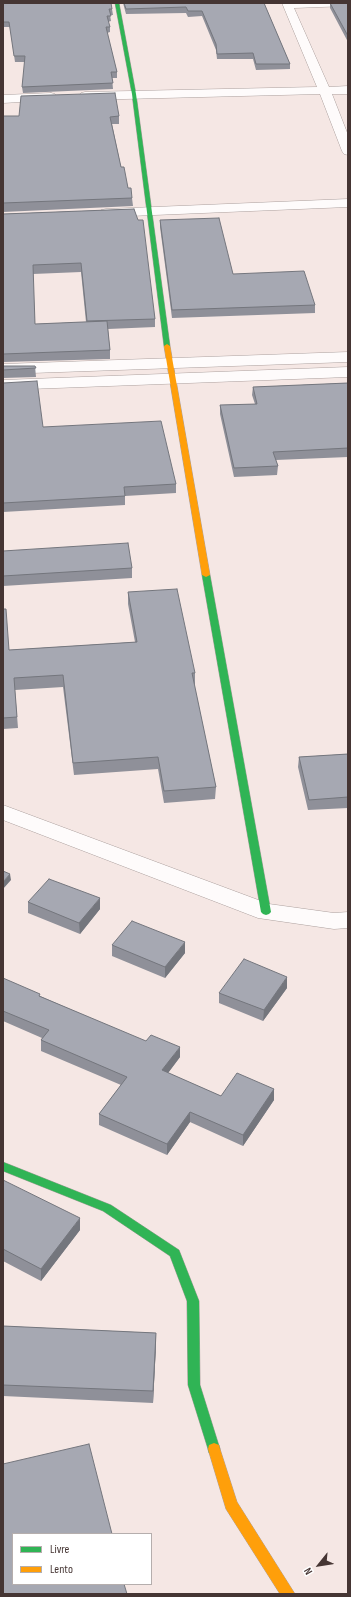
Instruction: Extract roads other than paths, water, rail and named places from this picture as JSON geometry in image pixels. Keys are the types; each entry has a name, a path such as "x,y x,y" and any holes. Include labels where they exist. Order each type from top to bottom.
{"street":[{"path":"117,3 134,94 170,372 266,912"},
{"path":"348,3 287,4 325,91 348,151"},
{"path":"3,99 134,94 348,90"},
{"path":"96,213 348,203"},
{"path":"3,385 348,357"},
{"path":"3,369 170,372 348,372"},
{"path":"3,812 266,912 334,920 348,920"},
{"path":"3,1166 106,1208 175,1253 193,1301 194,1385 231,1505 288,1594"}]}
